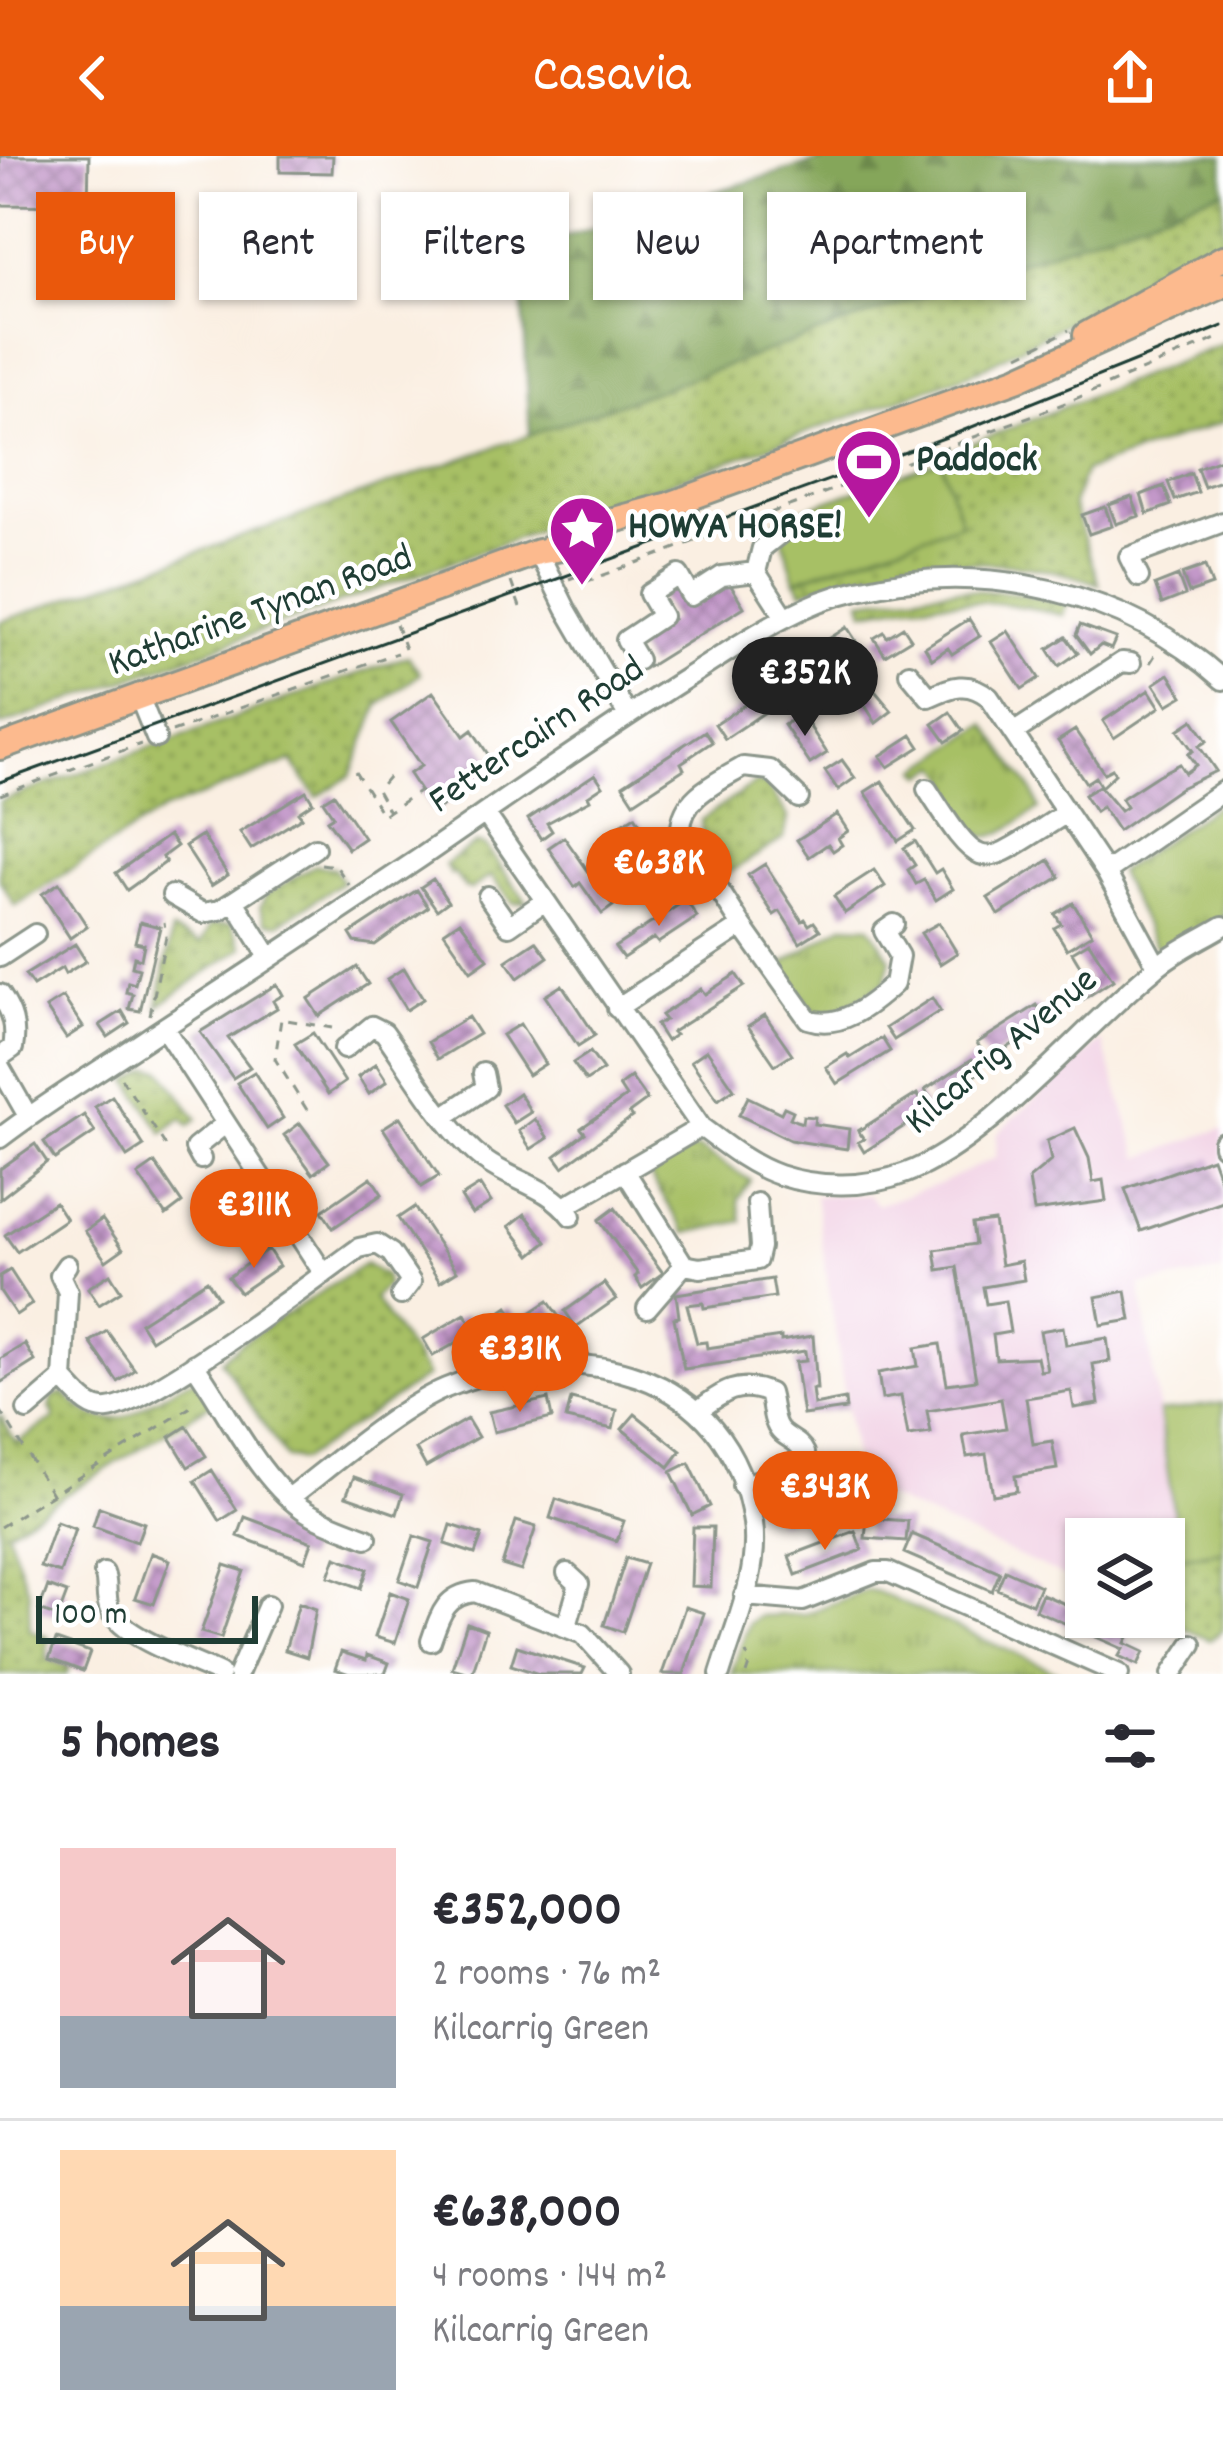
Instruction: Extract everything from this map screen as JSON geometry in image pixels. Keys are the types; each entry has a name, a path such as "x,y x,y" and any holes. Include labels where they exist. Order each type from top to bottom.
{"main road":[{"name":"Katharine Tynan Road","path":"983,389 1223,258"},
{"name":"Katharine Tynan Road","path":"0,747 543,550 573,548 599,539 669,505 1060,362 1223,285"}],"street":[{"path":"1139,577 1129,556 1223,522"},
{"path":"781,533 762,548 756,572 785,617"},
{"path":"543,550 566,609 627,715"},
{"path":"638,660 626,640 662,616 650,594 679,575 691,596 722,576 756,572"},
{"name":"Fettercairn Road","path":"0,1138 627,715 785,617 856,590 971,580 1029,584 1130,617 1177,642 1223,680"},
{"path":"1013,733 1122,662 1140,663"},
{"path":"909,673 929,697 952,686 979,689 989,697 1106,872 1156,966"},
{"path":"138,694 156,738"},
{"path":"799,798 770,770 743,767 686,808 682,830 803,1015 825,1024 840,1022 894,984 899,956 884,932 894,923"},
{"path":"927,789 962,844 988,857 1006,852 1065,814"},
{"path":"1106,872 1223,791"},
{"name":"Kilcarrig Avenue","path":"484,813 701,1127 743,1157 798,1179 845,1184 906,1173 939,1156 984,1124 1156,966 1223,926"},
{"path":"172,896 203,913 234,901 314,855"},
{"path":"488,896 509,926 545,901"},
{"path":"234,901 269,957"},
{"path":"617,1007 742,926"},
{"path":"0,957 35,934"},
{"path":"0,994 16,1031 14,1048 0,1057"},
{"path":"344,1049 372,1026 384,1032 483,1160 546,1192 567,1212 701,1127"},
{"path":"160,1030 324,1274"},
{"path":"0,1067 28,1116"},
{"path":"445,1116 486,1088 483,1073"},
{"path":"201,1159 195,1148 225,1124"},
{"path":"625,1171 684,1265 700,1268 757,1260 757,1203"},
{"path":"63,1379 89,1406 108,1409 127,1402 194,1364 359,1248 376,1244 391,1253 411,1282 401,1295"},
{"path":"27,1410 63,1379 68,1292 60,1275 68,1264"},
{"path":"647,1307 684,1265"},
{"path":"289,1498 445,1388 508,1369 575,1363 615,1368 682,1396 699,1410 732,1456 754,1525 752,1558 719,1674"},
{"path":"194,1364 289,1498 307,1513 367,1538"},
{"path":"699,1410 735,1387 755,1388 769,1393 781,1432 800,1443 805,1453 787,1470 742,1486"},
{"path":"743,1596 803,1600 876,1572 888,1572 1119,1674"},
{"path":"104,1573 109,1579 107,1605 119,1626 220,1674"},
{"path":"567,1573 579,1584 567,1626"},
{"path":"431,1641 440,1616 458,1594 475,1592 583,1634 619,1674"},
{"path":"238,1674 268,1605"},
{"path":"1172,1674 1192,1644"}],"path":[{"path":"1015,357 1083,322"},
{"path":"585,582 1024,418 1223,336"},
{"path":"572,587 569,579 581,574 574,555"},
{"path":"511,580 520,607"},
{"path":"395,622 405,649"},
{"path":"0,795 397,653"},
{"path":"1140,663 1155,655"},
{"path":"355,771 383,815 420,791"},
{"path":"388,777 377,790 389,811"},
{"path":"314,855 336,866 349,885"},
{"path":"160,1030 149,1019 166,936 164,922"},
{"path":"307,1110 275,1059 281,1019 332,1028"},
{"path":"121,1078 166,1146"},
{"path":"0,1527 205,1399"},
{"path":"0,1410 52,1494"}],"shaded area":[{"path":"1102,1041 1140,1158 1223,1128 1223,1272 1140,1285 1175,1518 1065,1518 1065,1577 858,1485 815,1196 868,1195 877,1205 939,1184 996,1157 997,1133"}],"green space":[{"path":"835,156 1223,156 1223,190 1026,260 1026,192 767,192 767,300 912,300 530,435 523,300 569,300 569,235 593,228 593,300 743,300 743,192 714,192"},
{"path":"1223,190 1223,238 979,370 0,726 0,622 912,300 1026,300 1026,260"},
{"path":"1223,344 1223,422 1085,471 1072,504 1099,584 1026,566 950,563 875,572 802,591 796,580 960,523 940,456"},
{"name":"Paddock","path":"941,460 961,523 795,580 777,519"},
{"path":"953,589 1015,593 1067,604 1063,615 964,601 865,611 862,600"},
{"path":"408,656 420,674 379,705 351,775 317,797 291,761 162,811 15,906 0,880 0,801"},
{"path":"986,724 1033,792 1039,809 987,836 970,826 948,795 953,785 940,765 924,775 919,769"},
{"path":"757,782 767,786 788,817 784,838 729,873 702,834 701,820"},
{"path":"1223,800 1223,920 1166,949 1155,946 1118,872"},
{"path":"476,843 485,846 527,902 513,903 491,876 471,889 451,875 445,865"},
{"path":"315,865 334,868 342,882 279,924 266,922 260,907 266,895"},
{"path":"231,924 243,947 158,1006 172,931 201,944 210,925"},
{"path":"843,925 870,926 891,959 885,982 834,1015 814,1013 780,966"},
{"path":"150,1068 162,1070 197,1119 189,1126 182,1118 163,1133 129,1081"},
{"path":"699,1149 750,1180 738,1200 742,1221 686,1233 650,1176 686,1151"},
{"path":"365,1264 385,1276 386,1286 374,1298 427,1376 302,1460 286,1458 221,1360"},
{"path":"201,1377 219,1399 7,1531 29,1593 30,1630 48,1637 47,1659 69,1667 67,1674 0,1674 0,1414 16,1443 55,1418 50,1408 53,1397 64,1393 84,1410 117,1419"},
{"path":"1223,1403 1223,1551 1185,1556 1185,1518 1174,1518 1159,1412"},
{"path":"1223,1551 1223,1630 1210,1640 1185,1629 1185,1556"},
{"path":"868,1590 1061,1674 731,1674 749,1623 761,1616 804,1614"}],"building":[{"path":"0,156 89,156 88,192 36,192 36,205 0,205"},
{"path":"280,156 333,156 332,173 280,172"},
{"path":"1220,459 1223,480 1204,487 1197,468"},
{"path":"1191,473 1198,492 1175,500 1168,482"},
{"path":"1164,486 1171,505 1147,514 1141,495"},
{"path":"1132,497 1139,516 1116,524 1109,505"},
{"path":"1105,507 1112,526 1089,534 1082,515"},
{"path":"1205,566 1212,585 1189,593 1182,574"},
{"path":"1178,576 1185,595 1162,604 1155,585"},
{"path":"728,581 744,607 648,667 634,644 673,619 659,596 676,586 689,605"},
{"path":"969,619 980,636 952,654 948,648 932,659 925,647"},
{"path":"1080,625 1116,638 1111,649 1101,645 1090,654 1076,635"},
{"path":"847,627 858,644 772,700 761,683"},
{"path":"903,627 911,639 885,655 874,638 884,632 887,637"},
{"path":"1008,631 1039,678 1022,689 991,642"},
{"path":"1066,637 1078,653 1059,666 1048,649"},
{"path":"1169,674 1183,696 1168,705 1154,684"},
{"path":"864,678 892,711 876,723 853,686"},
{"path":"1149,690 1160,707 1114,738 1103,721"},
{"path":"433,692 464,736 472,730 497,768 434,812 409,774 421,766 391,722"},
{"path":"755,698 765,712 725,739 715,724"},
{"path":"950,712 963,731 946,742 933,724"},
{"path":"801,713 827,753 810,764 784,725"},
{"path":"1193,720 1207,741 1199,746 1216,771 1180,788 1118,831 1102,807 1095,812 1084,795 1099,786 1120,811 1126,807 1121,799 1158,775 1179,764 1185,773 1196,765 1188,754 1193,751 1178,730"},
{"path":"1075,730 1104,773 1112,769 1115,774 1101,787 1095,777 1086,783 1058,741"},
{"path":"705,731 712,742 681,763 684,769 634,802 623,785"},
{"path":"912,735 920,747 888,767 880,756"},
{"path":"842,760 855,778 838,790 825,771"},
{"path":"595,774 603,786 588,796 590,800 547,823 552,831 541,839 528,819"},
{"path":"882,781 915,830 898,841 865,792"},
{"path":"306,791 313,802 298,812 302,817 251,849 240,832"},
{"path":"334,794 364,838 348,849 327,820 333,816 323,801"},
{"path":"837,814 848,831 838,838 842,845 833,851 828,844 809,857 797,840"},
{"path":"635,816 672,874 655,885 618,827"},
{"path":"169,835 177,846 162,857 166,862 127,890 116,873"},
{"path":"202,835 228,875 211,886 185,846"},
{"path":"564,837 613,906 602,914 580,883 575,887 548,848"},
{"path":"915,841 935,873 941,869 953,889 936,900 924,880 916,884 908,870 915,865 904,848"},
{"path":"1049,860 1060,877 999,915 988,898"},
{"path":"765,864 802,921 814,922 820,930 800,943 780,911 774,915 748,875"},
{"path":"874,870 885,886 845,913 834,896"},
{"path":"433,879 448,902 437,910 421,887"},
{"path":"59,883 87,926 70,938 42,894"},
{"path":"417,890 428,907 375,945 355,942 350,934"},
{"path":"686,900 697,917 658,943 654,938 623,958 615,947"},
{"path":"1073,903 1092,934 1067,949 1054,928 1061,924 1055,914"},
{"path":"460,921 488,959 471,971 444,932"},
{"path":"140,922 160,927 140,1011 129,1009 133,994 126,992 128,982 135,984 139,969 132,967 134,957 141,959 144,944 135,942"},
{"path":"939,923 957,953 940,964 921,933"},
{"path":"536,941 548,957 518,978 506,961"},
{"path":"1089,942 1113,980 1081,1001 1075,991 1090,982 1072,952"},
{"path":"75,944 86,961 65,974 62,968 33,986 25,975"},
{"path":"357,967 368,984 319,1016 308,999"},
{"path":"404,968 423,999 406,1010 387,979"},
{"path":"736,974 744,986 672,1032 675,1035 666,1041 656,1025 665,1020 661,1015 701,989 705,994"},
{"path":"277,984 283,995 273,1001 277,1008 228,1038 250,1067 233,1078 200,1032"},
{"path":"562,985 595,1035 578,1046 545,996"},
{"path":"63,997 83,1027 66,1038 46,1008"},
{"path":"932,998 940,1011 894,1040 886,1028"},
{"path":"1037,1005 1048,1022 988,1060 977,1043"},
{"path":"122,1011 129,1023 108,1037 100,1025"},
{"path":"765,1015 792,1054 775,1065 748,1026"},
{"path":"468,1017 479,1034 438,1059 428,1042"},
{"path":"520,1024 545,1064 528,1075 502,1035"},
{"path":"313,1033 345,1082 328,1094 295,1044"},
{"path":"882,1038 890,1051 837,1084 826,1067"},
{"path":"707,1050 734,1089 718,1100 691,1061"},
{"path":"590,1052 603,1070 586,1081 573,1063"},
{"path":"972,1059 980,1072 933,1102 925,1090"},
{"path":"376,1064 387,1081 369,1094 358,1077"},
{"path":"254,1072 283,1118 267,1129 237,1083"},
{"path":"631,1077 647,1100 629,1113 632,1117 563,1167 555,1156 585,1133 581,1128 626,1097 619,1086"},
{"path":"519,1093 531,1112 514,1123 502,1105"},
{"path":"917,1094 928,1111 864,1152 858,1131"},
{"path":"112,1096 144,1146 127,1157 95,1107"},
{"path":"748,1097 781,1113 784,1107 793,1111 790,1118 802,1123 803,1116 815,1117 814,1124 849,1129 847,1149 790,1140 739,1115"},
{"path":"84,1115 95,1132 55,1159 44,1142"},
{"path":"400,1117 439,1176 421,1187 383,1128"},
{"path":"535,1119 548,1138 531,1149 519,1131"},
{"path":"300,1123 329,1162 313,1174 284,1135"},
{"path":"1075,1128 1089,1158 1093,1182 1103,1180 1106,1201 1034,1211 1029,1179 1051,1161 1047,1141"},
{"path":"35,1144 47,1162 0,1199 0,1169"},
{"path":"1212,1158 1223,1202 1141,1231 1125,1189"},
{"path":"155,1163 182,1203 166,1215 138,1175"},
{"path":"371,1177 382,1194 333,1228 322,1211"},
{"path":"233,1183 245,1200 215,1221 203,1204"},
{"path":"480,1185 491,1202 472,1214 461,1197"},
{"path":"55,1202 66,1219 17,1252 5,1235"},
{"path":"414,1207 457,1271 440,1282 398,1218"},
{"path":"615,1208 663,1273 642,1288 635,1277 638,1274 599,1220"},
{"path":"525,1214 547,1242 531,1255 509,1226"},
{"path":"102,1219 123,1249 106,1261 85,1231"},
{"path":"994,1221 1001,1265 1021,1261 1024,1280 983,1287 986,1304 1005,1301 1010,1332 993,1335 996,1359 1037,1357 1040,1371 1047,1370 1040,1331 1063,1327 1066,1345 1107,1338 1110,1361 1093,1364 1099,1404 1074,1408 1071,1391 1026,1398 1033,1444 1052,1441 1057,1469 1015,1476 1017,1491 993,1495 986,1454 967,1457 963,1435 1006,1428 1001,1399 927,1411 931,1433 908,1436 901,1396 882,1399 878,1373 918,1366 915,1348 940,1344 947,1384 976,1380 957,1267 938,1270 935,1250 975,1244 972,1224"},
{"path":"268,1249 279,1266 240,1293 228,1277"},
{"path":"10,1270 32,1304 16,1315 0,1291 0,1276"},
{"path":"110,1274 121,1291 99,1305 88,1288"},
{"path":"772,1279 775,1297 704,1308 703,1303 687,1305 697,1343 706,1342 707,1348 813,1336 814,1405 845,1399 846,1409 803,1415 795,1362 806,1361 805,1351 684,1369 674,1318 679,1317 676,1294"},
{"path":"207,1280 218,1297 151,1340 140,1323"},
{"path":"604,1283 616,1299 576,1327 565,1311"},
{"path":"1126,1291 1131,1320 1101,1325 1096,1297"},
{"path":"548,1301 559,1317 538,1332 527,1315"},
{"path":"508,1307 520,1324 493,1341 482,1325"},
{"path":"465,1314 475,1332 433,1356 423,1339"},
{"path":"107,1331 135,1370 118,1382 90,1342"},
{"path":"25,1344 35,1361 0,1383 0,1359"},
{"path":"548,1399 552,1418 494,1432 489,1412"},
{"path":"571,1399 617,1410 613,1429 566,1419"},
{"path":"635,1414 681,1451 669,1467 622,1429"},
{"path":"467,1419 478,1437 426,1467 416,1449"},
{"path":"187,1426 206,1456 188,1467 170,1437"},
{"path":"689,1463 710,1506 692,1515 671,1472"},
{"path":"212,1470 237,1510 220,1521 195,1481"},
{"path":"354,1477 403,1494 397,1514 346,1496"},
{"path":"819,1481 820,1487 841,1481 847,1500 794,1510 796,1516 777,1522 771,1502 790,1496 788,1490"},
{"path":"556,1499 624,1521 617,1541 550,1518"},
{"path":"99,1507 144,1523 137,1542 93,1526"},
{"path":"245,1517 312,1542 305,1561 238,1536"},
{"path":"867,1518 908,1521 906,1541 865,1538"},
{"path":"516,1521 536,1527 521,1571 502,1565"},
{"path":"56,1522 75,1529 60,1573 40,1567"},
{"path":"451,1525 482,1535 475,1554 445,1544"},
{"path":"693,1527 713,1527 711,1587 691,1586"},
{"path":"855,1531 862,1550 796,1575 789,1556"},
{"path":"912,1534 1000,1572 992,1591 904,1553"},
{"path":"414,1536 433,1542 418,1587 399,1580"},
{"path":"151,1553 170,1560 154,1604 135,1598"},
{"path":"336,1557 368,1569 361,1588 329,1576"},
{"path":"626,1558 646,1564 623,1632 604,1625"},
{"path":"225,1565 244,1571 221,1638 201,1632"},
{"path":"1005,1570 1040,1586 1032,1604 997,1589"},
{"path":"48,1586 67,1593 58,1617 39,1610"},
{"path":"390,1592 409,1599 395,1643 375,1637"},
{"path":"1042,1594 1065,1604 1065,1623 1035,1610"},
{"path":"299,1603 316,1609 307,1657 285,1650"},
{"path":"685,1607 704,1613 684,1674 662,1674"},
{"path":"467,1623 486,1630 472,1674 452,1668"},
{"path":"1098,1638 1128,1638 1125,1643 1144,1652 1138,1665 1119,1656 1123,1649"},
{"path":"56,1640 90,1652 83,1671 49,1659"},
{"path":"517,1646 585,1668 582,1674 539,1674 511,1665"},
{"path":"341,1652 389,1663 385,1674 349,1674 335,1669"}],"tram line":[{"path":"0,782 952,435 1223,326"}],"place":[{"name":"Paddock","path":"869,521"},
{"name":"HOWYA HORSE!","path":"582,588"}]}
